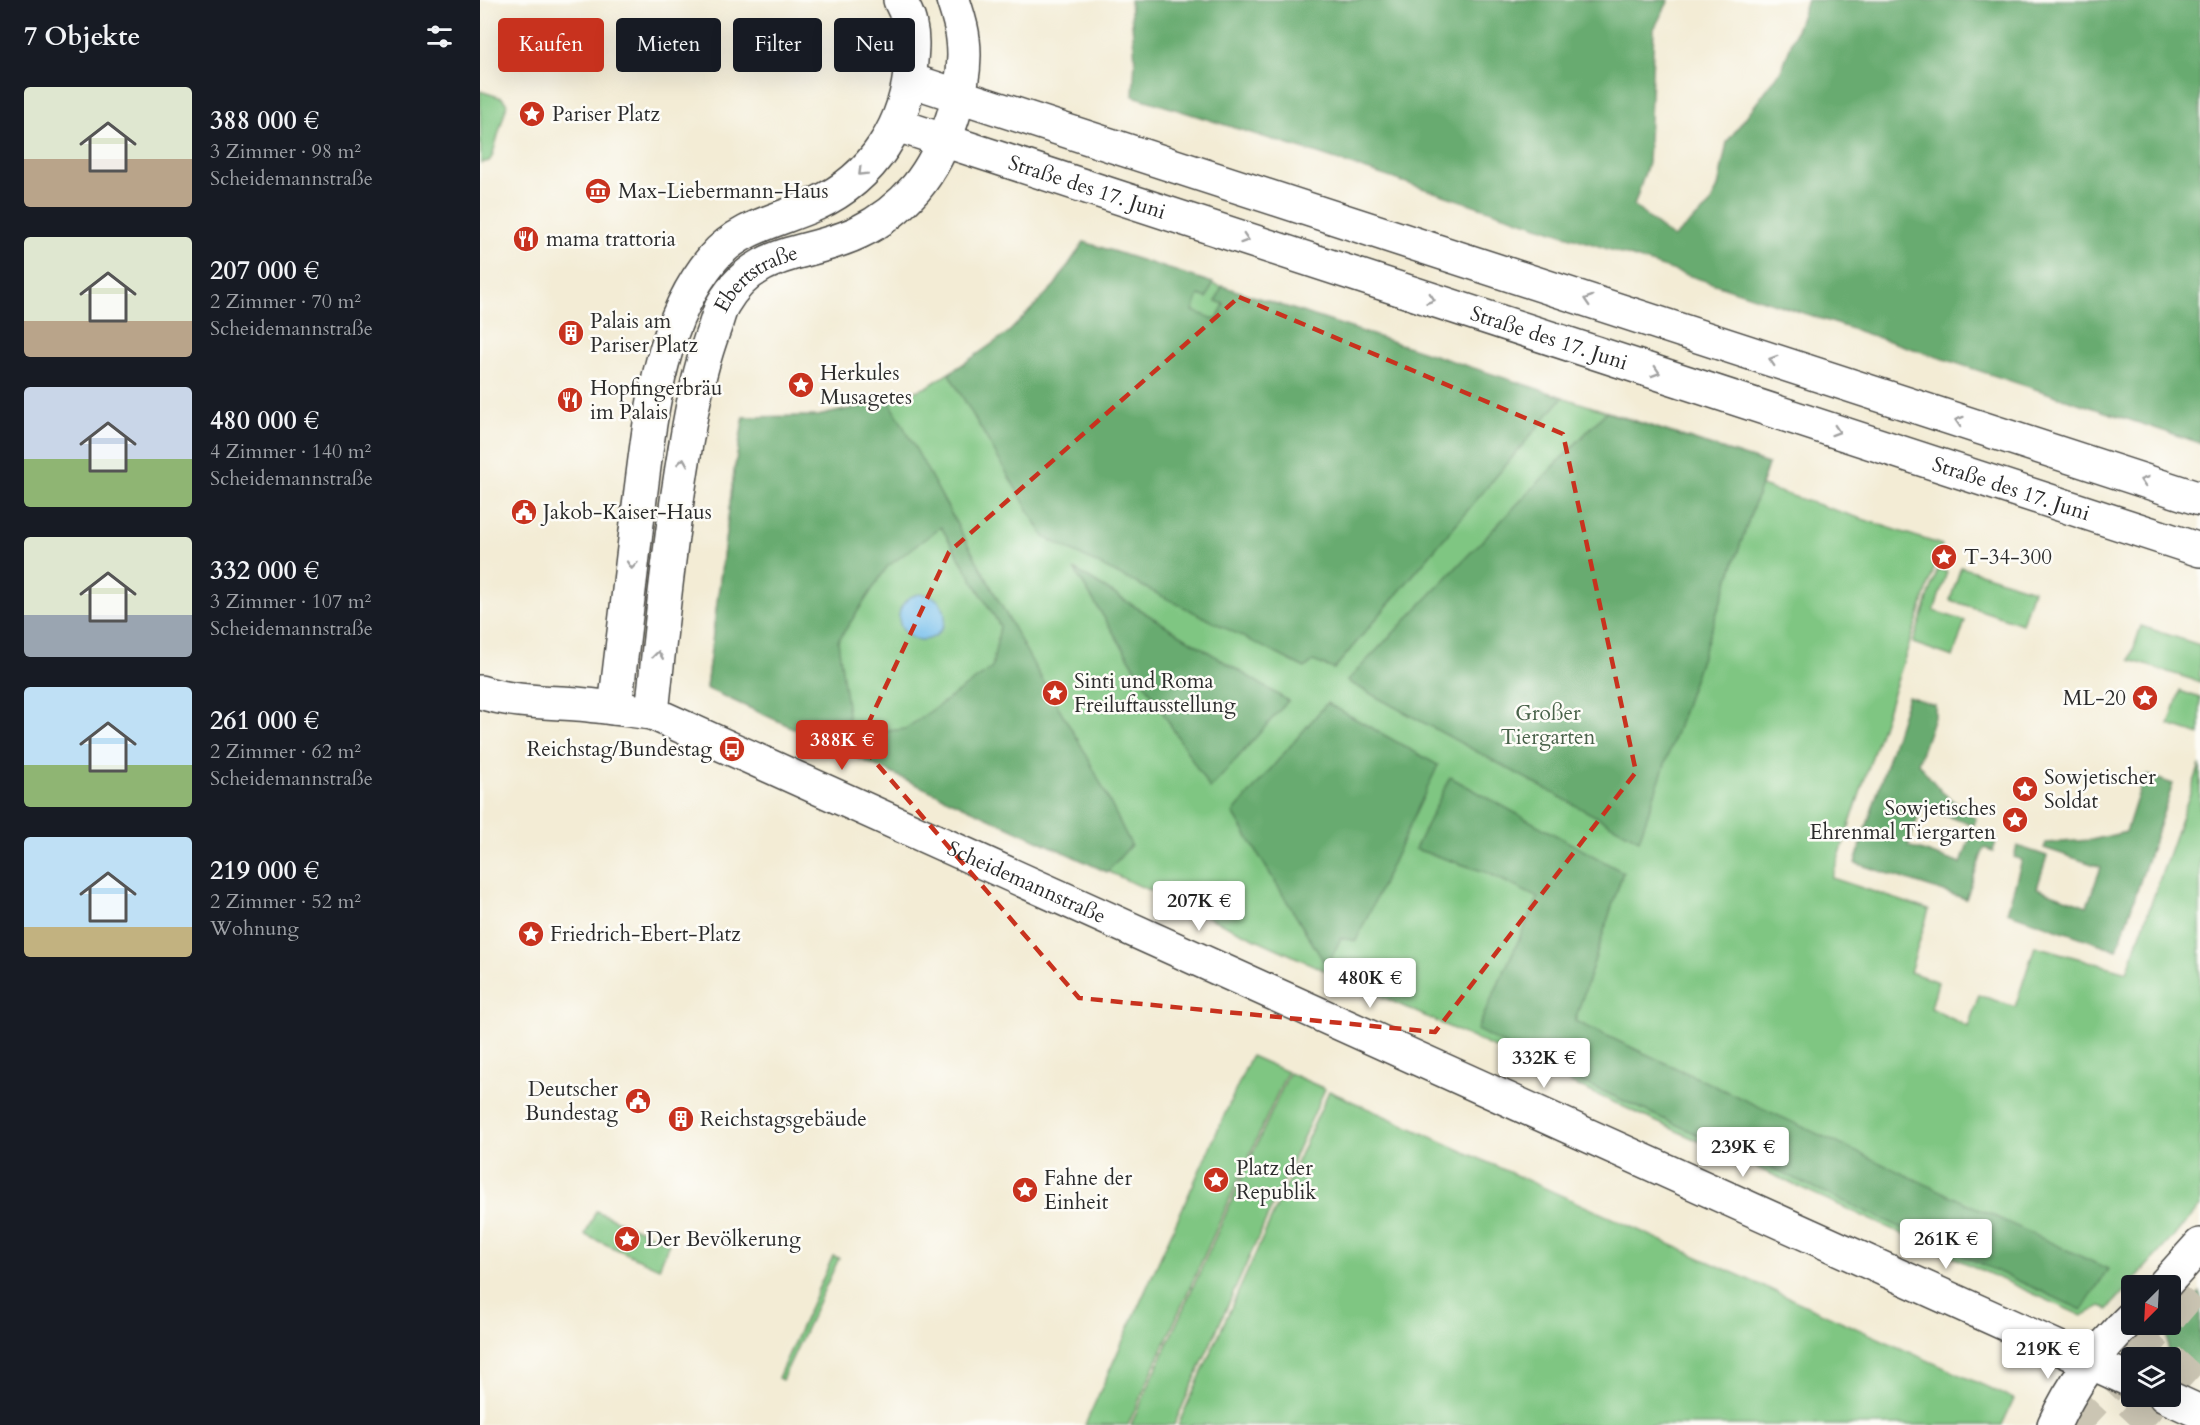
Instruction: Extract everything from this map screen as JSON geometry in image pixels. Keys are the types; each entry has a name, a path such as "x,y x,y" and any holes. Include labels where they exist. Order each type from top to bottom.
{"main road":[{"name":"Ebertstraße","path":"615,708 646,451 663,359 681,307 714,257 739,237 755,228 816,204 852,182 884,147 897,125 910,81 910,23 900,0"},
{"name":"Ebertstraße","path":"652,713 683,461 698,375 722,305 739,283 767,261 860,232 881,219 917,187 944,141 958,96 964,61 963,39 953,0"},
{"path":"910,81 2200,499"},
{"name":"Straße des 17. Juni","path":"897,125 2200,550"},
{"name":"Scheidemannstraße","path":"480,692 550,704 577,704 652,713 2121,1377"},
{"path":"2173,1275 2200,1245"},
{"path":"2054,1425 2066,1398 2091,1364 2121,1330"},
{"path":"2181,1403 2200,1412"}],"highlighted area":[{"path":"1239,297 1563,434 1636,772 1435,1032 1079,998 859,743 949,552"}],"green space":[{"path":"1130,0 1669,0 1654,29 1648,163 1634,206 1673,238 1709,206 1718,187 1727,142 1782,69 1807,0 2200,0 2200,443 1318,154 1133,96 1135,60"},
{"path":"480,91 502,98 507,104 492,157 489,161 481,163"},
{"name":"Großer Tiergarten","path":"1084,242 1768,464 1761,486 1942,545 1832,878 1929,910 1910,972 1938,982 1931,1008 1968,1027 1979,995 2015,1007 2035,946 2127,972 2200,765 2200,1207 2139,1275 2121,1275 2121,1295 2108,1309 2101,1306 2082,1316 706,688 734,472 744,417 818,416 889,400 927,387 1009,332 1055,285"},
{"path":"1084,242 1213,283 1207,298 1199,295 1193,311 1217,320 1224,304 1216,301 1222,286 1563,397 1334,669 1313,661 1305,668 1044,537 949,374 1009,332 1055,285"},
{"path":"889,400 1036,669 1085,752 1131,845 1107,872 706,688 734,472 744,417 818,416","holes":["941,527 1000,626 992,668 905,729 851,735 838,641 887,567"]},
{"path":"1606,412 1768,464 1639,840 1347,681"},
{"path":"1961,567 2033,590 2022,624 1950,600"},
{"path":"1074,569 1288,701 1210,789"},
{"path":"1938,569 1947,572 1934,611 1965,621 1953,657 1913,643"},
{"path":"2141,626 2200,645 2200,682 2130,660"},
{"path":"2180,691 2200,698 2200,735 2169,725"},
{"path":"1908,696 1935,705 1935,714 1918,763 1941,791 1976,819 1974,825 1921,808 1908,846 1961,864 1972,831 1997,839 1993,851 1984,848 1966,899 1855,863"},
{"path":"1327,703 1438,765 1356,941 1341,938 1327,967 1233,813"},
{"path":"2147,775 2173,784 2117,950 2007,912 2022,860 2014,857 2017,846 2047,856 2037,888 2087,906 2101,867 2044,848 2046,843 2091,840 2126,832 2142,782"},
{"path":"1450,777 1623,872 1575,1021 2108,1269 2082,1310 1530,1058 1477,1030 1538,898 1488,873 1415,849"},
{"path":"1251,1056 1287,1072 1128,1425 1085,1425"},
{"path":"1289,1073 1325,1089 1174,1425 1131,1425"},
{"path":"1329,1091 2014,1399 2002,1425 1178,1425"},
{"path":"596,1211 669,1243 659,1268 585,1235"},
{"path":"833,1256 839,1258 782,1380 778,1378"},
{"path":"2200,1292 2200,1370 2181,1361 2181,1347 2168,1347 2167,1335 2181,1335 2181,1312"}],"water":[{"path":"922,594 938,601 945,617 938,633 922,640 906,633 899,617 906,601"}],"tunnel":[{"path":"2181,1304 2200,1282"},
{"path":"2144,1347 2154,1335"},
{"path":"2181,1371 2200,1350"},
{"path":"2072,1425 2121,1373"},
{"path":"2131,1425 2148,1407"}],"place":[{"name":"Pariser Platz","path":"532,114"},
{"name":"Max-Liebermann-Haus","path":"598,191"},
{"name":"mama trattoria","path":"526,239"},
{"name":"Palais am Pariser Platz","path":"571,333"},
{"name":"Herkules Musagetes","path":"801,385"},
{"name":"Hopfingerbräu im Palais","path":"570,400"},
{"name":"Jakob-Kaiser-Haus","path":"524,512"},
{"name":"T-34-300","path":"1944,557"},
{"name":"Sinti und Roma Freiluftausstellung","path":"1055,693"},
{"name":"ML-20","path":"2145,698"},
{"name":"Reichstag/Bundestag","path":"732,749"},
{"name":"Sowjetischer Soldat","path":"2025,789"},
{"name":"Sowjetisches Ehrenmal Tiergarten","path":"2015,820"},
{"name":"Friedrich-Ebert-Platz","path":"531,934"},
{"name":"Deutscher Bundestag","path":"638,1101"},
{"name":"Reichstagsgebäude","path":"681,1119"},
{"name":"Platz der Republik","path":"1216,1180"},
{"name":"Fahne der Einheit","path":"1025,1190"},
{"name":"Der Bevölkerung","path":"627,1239"}]}
